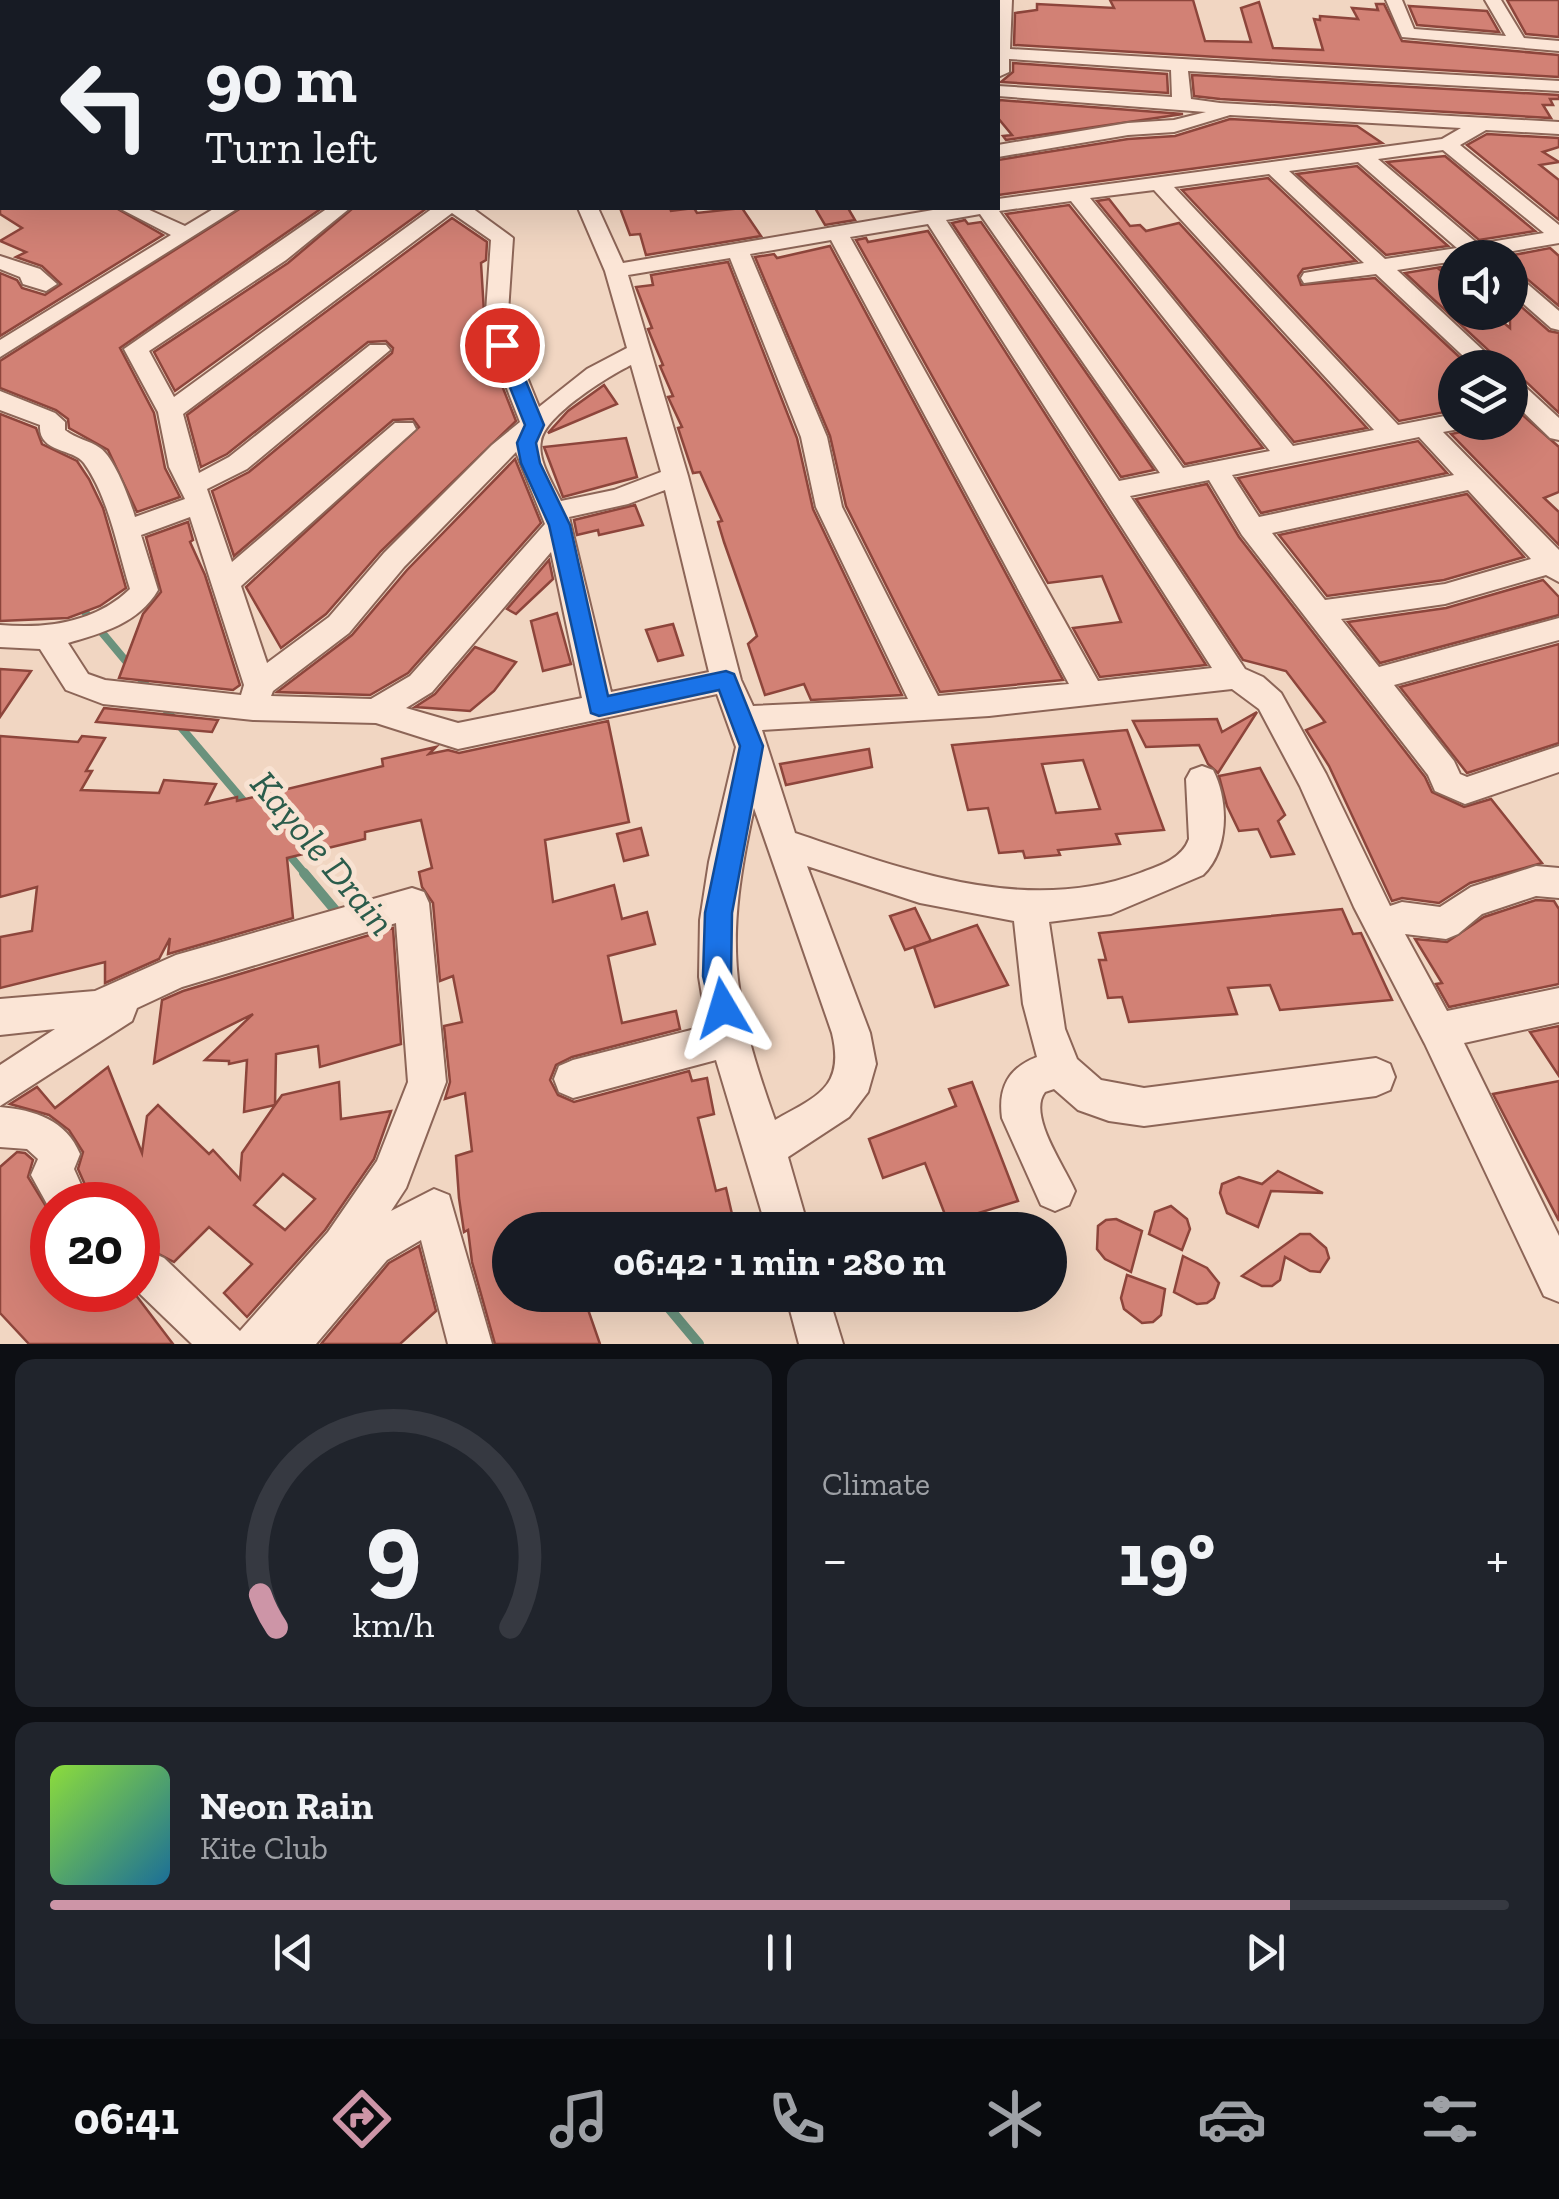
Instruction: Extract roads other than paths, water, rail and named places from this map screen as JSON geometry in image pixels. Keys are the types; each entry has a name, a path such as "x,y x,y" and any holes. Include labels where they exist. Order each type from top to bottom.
{"street":[{"path":"1000,42 1004,0"},
{"path":"1394,0 1408,33 1559,46"},
{"path":"1494,0 1519,44"},
{"path":"1000,53 1559,86"},
{"path":"1179,65 1182,103"},
{"path":"1000,91 1559,128"},
{"path":"1000,150 1260,110"},
{"path":"1000,205 1447,144 1484,124"},
{"path":"1525,126 1559,151"},
{"path":"1447,144 1559,236"},
{"path":"1363,156 1462,240"},
{"path":"1273,167 1471,350"},
{"path":"1160,184 1391,433"},
{"path":"1076,194 1286,454"},
{"path":"133,210 184,233"},
{"path":"0,350 224,210"},
{"path":"256,697 226,584 182,466 170,412 136,349 278,255 337,210"},
{"path":"170,412 442,210"},
{"path":"461,210 502,238 497,312 502,345 534,425 527,443 530,463 557,518 599,707"},
{"path":"596,210 675,476 726,680 851,1033 857,1064 852,1086 812,1119 765,1148"},
{"path":"616,272 976,210"},
{"path":"985,210 1176,478"},
{"path":"932,216 1234,677"},
{"path":"838,234 1090,695"},
{"path":"1528,243 1559,236"},
{"path":"738,250 814,437 830,506 927,706"},
{"path":"1312,278 1380,264 1438,258"},
{"path":"0,262 16,266 32,274 31,279 46,284"},
{"path":"1528,296 1559,323"},
{"path":"128,530 196,495 250,457 293,415 378,350"},
{"path":"256,697 339,625 501,451 594,374 639,352"},
{"path":"0,399 12,408 39,413 52,422 52,433 66,445 94,454 104,478 111,482 144,590 140,601 123,612 48,637 0,636"},
{"path":"1534,408 1559,432"},
{"path":"1111,491 1438,425"},
{"path":"1321,611 1445,594 1556,565 1425,428"},
{"path":"226,584 404,429"},
{"path":"1215,469 1252,528 1443,770 1446,782 1465,791 1559,760"},
{"path":"376,711 421,684 557,518 675,476"},
{"path":"1252,528 1423,488 1475,480"},
{"path":"1373,680 1506,640 1559,630"},
{"path":"48,637 76,682 104,692 256,697 376,711 458,736 726,680"},
{"path":"747,732 927,706 1090,695 1234,677 1252,685 1270,701 1559,1281"},
{"path":"747,732 718,913 717,976 729,1039 783,1212"},
{"path":"781,843 954,898 1030,908 1063,906 1141,890 1196,863 1206,843 1202,779"},
{"path":"1382,925 1402,918 1446,923 1471,902 1536,881 1559,883"},
{"path":"0,1017 97,1008 176,972 412,904 427,1082 392,1174 343,1248 256,1344"},
{"path":"1030,908 1050,1046 1060,1069 1080,1090 1107,1102 1144,1107 1376,1077"},
{"path":"0,1086 176,972"},
{"path":"1438,1032 1559,1004"},
{"path":"573,1079 729,1039"},
{"path":"1055,1191 1019,1115 1019,1095 1029,1079 1060,1069"},
{"path":"0,1127 35,1129 49,1142 60,1154 51,1175 59,1182"},
{"path":"274,1344 299,1331 372,1245 434,1210 470,1344"},
{"path":"160,1284 223,1344"},
{"path":"812,1312 821,1344"}],"waterway":[{"name":"Kayole Drain","path":"79,605 150,690"},
{"name":"Kayole Drain","path":"162,705 247,805"},
{"name":"Kayole Drain","path":"285,850 306,875"},
{"name":"Kayole Drain","path":"304,873 340,916"},
{"name":"Kayole Drain","path":"672,1312 699,1344"}]}
